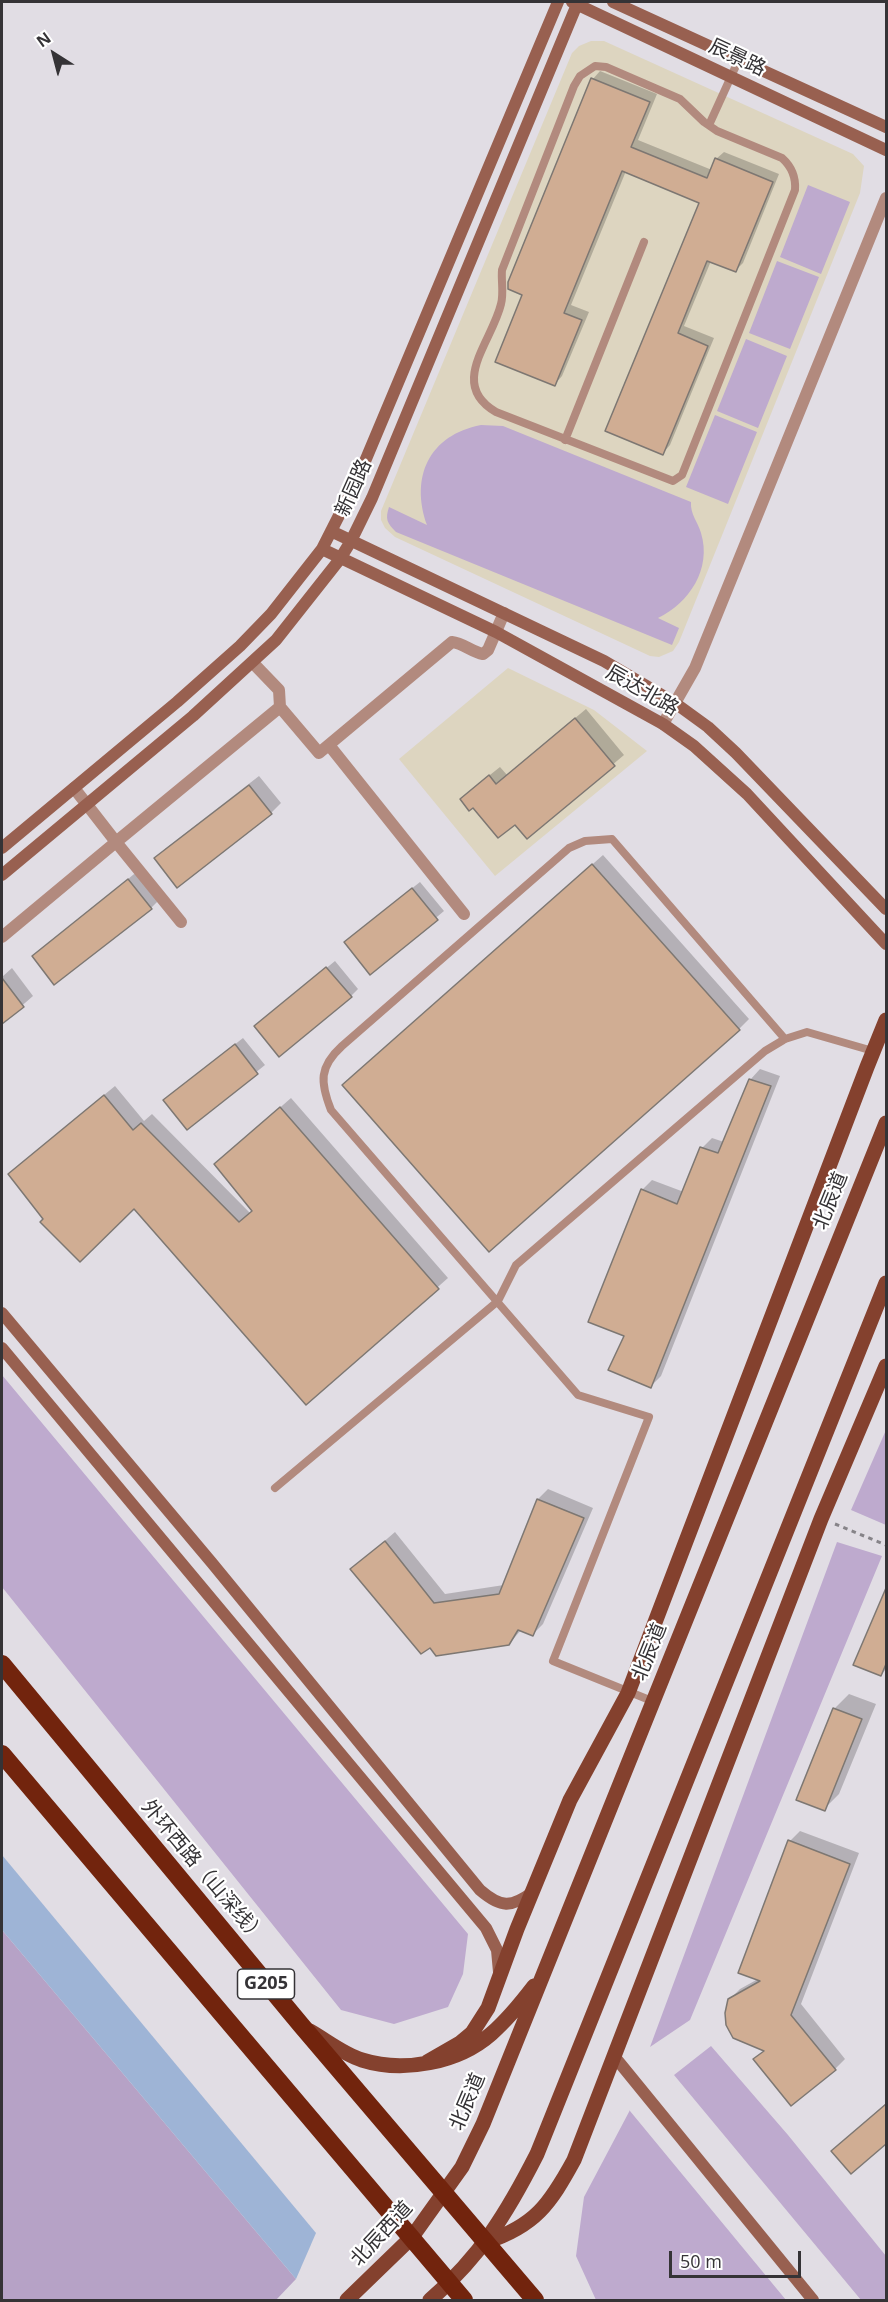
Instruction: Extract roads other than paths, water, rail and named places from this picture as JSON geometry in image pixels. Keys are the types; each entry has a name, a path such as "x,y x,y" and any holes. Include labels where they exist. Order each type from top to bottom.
{"highway":[{"name":"外环西路（山深线）","path":"2,1664 301,2025 535,2301"},
{"name":"G205","path":"2,1754 464,2301"}],"main road":[{"path":"428,2062 472,2033 488,2008 570,1800 628,1693 886,1020"},
{"name":"北辰道","path":"445,2193 462,2167 483,2124 886,1123"},
{"path":"430,2301 450,2283 486,2242 520,2187 537,2154 886,1282"},
{"path":"486,2242 518,2230 534,2218 559,2187 574,2160 821,1519 886,1366"},
{"path":"301,2025 360,2059 390,2066 428,2062 474,2047 490,2035 525,1998 548,1966"},
{"name":"北辰西道","path":"348,2301 412,2237 445,2193"}],"street":[{"name":"新园路","path":"2,848 240,646 271,614 322,549 358,478 558,2"},
{"name":"新园路","path":"2,875 194,716 253,663 298,614 340,559 372,498 575,2"},
{"name":"辰景路","path":"575,2 886,150"},
{"name":"辰景路","path":"614,2 886,127"},
{"path":"663,724 695,668 886,198"},
{"name":"辰达北路","path":"332,531 604,661 675,703 708,727 736,753 886,909"},
{"name":"辰达北路","path":"322,549 496,632 663,724 694,746 747,794 886,944"},
{"path":"253,663 279,690 280,708 319,753 452,642 458,642 483,654 488,650 504,614"},
{"path":"2,937 280,708"},
{"path":"329,745 464,914"},
{"path":"74,788 182,922"},
{"path":"2,1313 212,1563 480,1890 493,1900 509,1905 517,1903 532,1892"},
{"path":"2,1348 486,1928 497,1950 500,1963 499,1981"},
{"path":"614,2056 813,2301"}],"lane":[{"path":"709,125 739,59"},
{"path":"595,66 606,67 680,99 709,125 782,158 793,172 795,190 682,475 673,481 668,480 486,406 474,391 473,381 475,369 502,302 502,270 574,86 587,70 595,66"},
{"path":"565,440 644,242"},
{"path":"652,1701 553,1662 650,1418 578,1395 331,1110 324,1092 323,1074 328,1059 342,1046 569,848 585,841 612,839 784,1039"},
{"path":"275,1488 498,1301 516,1265 765,1050 784,1039 807,1032 873,1052"}],"water":[{"path":"2,1855 316,2233 296,2279 2,1930"}]}
